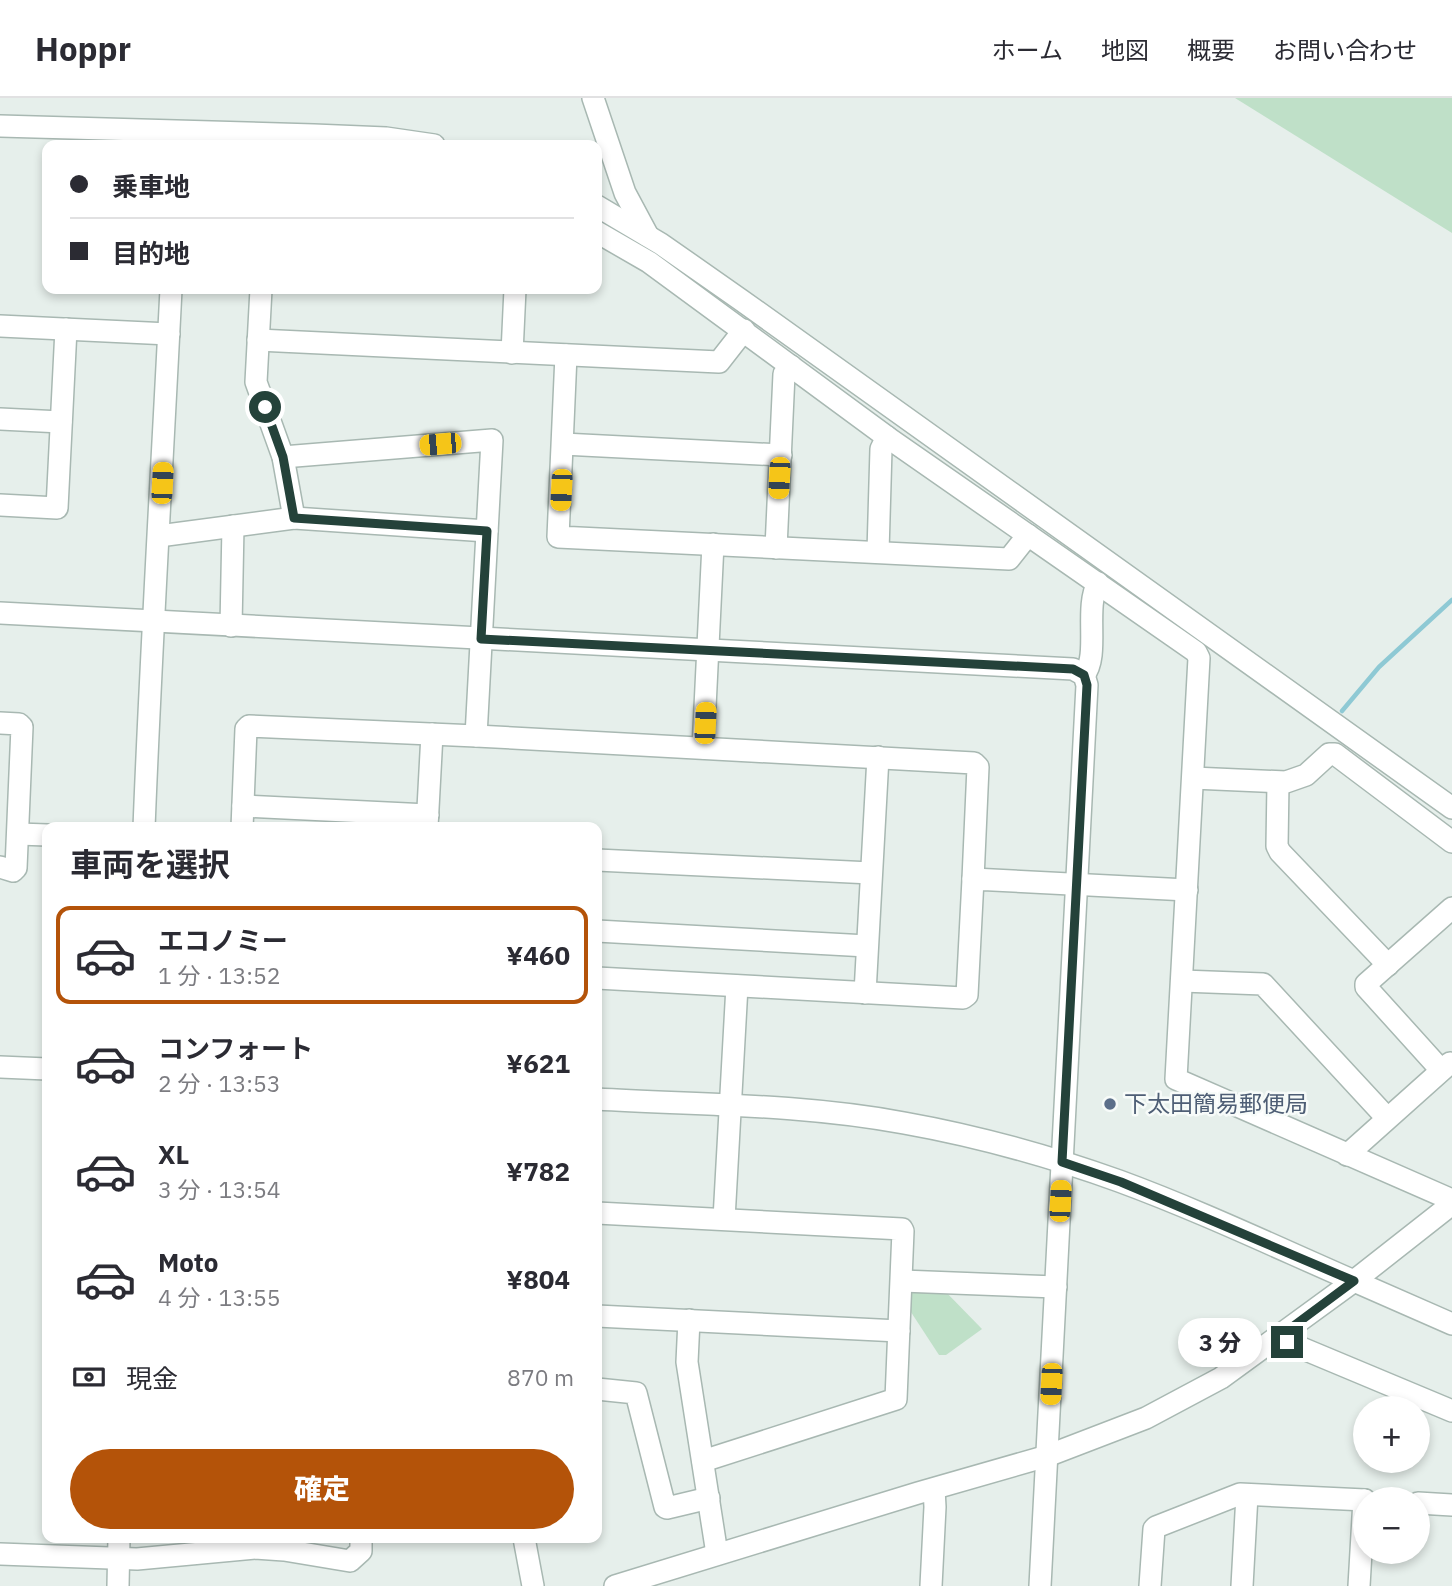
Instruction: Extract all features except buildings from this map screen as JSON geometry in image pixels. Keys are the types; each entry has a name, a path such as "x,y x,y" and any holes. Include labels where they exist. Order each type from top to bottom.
{"street":[{"path":"593,98 619,180 648,236"},
{"path":"0,126 400,140"},
{"path":"0,141 18,136 23,127"},
{"path":"602,209 648,236 910,419 1452,808"},
{"path":"602,235 633,252 744,330 887,437 1196,652 1199,658 1176,1079 1452,1202 1354,1281 1222,1378 1146,1418 1047,1456 615,1586"},
{"path":"144,822 152,622 171,294"},
{"path":"261,294 257,382 283,457 294,518"},
{"path":"512,353 514,294"},
{"path":"0,326 169,334"},
{"path":"0,505 57,508 66,329"},
{"path":"258,340 719,362 744,330"},
{"path":"566,355 558,537 1009,559 1028,535"},
{"path":"776,548 784,374 791,366"},
{"path":"0,419 61,422"},
{"path":"878,552 881,449 887,437"},
{"path":"283,457 492,440 476,736"},
{"path":"563,444 781,455"},
{"path":"159,536 294,518 487,531"},
{"path":"231,626 233,526"},
{"path":"703,748 713,544"},
{"path":"1040,1586 1087,685 1084,675 1090,662 1092,593 1098,583"},
{"path":"0,613 1073,669 1084,675"},
{"path":"0,723 19,724 22,727 16,868 13,871 0,867"},
{"path":"242,822 246,730 249,726 974,762 978,767 967,995 963,998 602,978"},
{"path":"243,806 341,819 427,821 432,734"},
{"path":"1193,778 1278,783 1306,775 1329,754 1335,754 1452,842"},
{"path":"864,993 878,757"},
{"path":"1278,783 1277,846 1280,852 1388,965"},
{"path":"18,834 42,835"},
{"path":"602,860 872,873"},
{"path":"973,880 1186,890"},
{"path":"1347,1155 1447,1066 1366,987 1366,984 1452,908"},
{"path":"602,931 867,946"},
{"path":"1182,981 1264,984 1387,1118"},
{"path":"724,1219 737,986"},
{"path":"0,1067 42,1069"},
{"path":"602,1099 833,1113 903,1122 972,1137 1121,1182 1452,1324"},
{"path":"602,1213 902,1229 902,1280 894,1402 703,1461"},
{"path":"902,1280 1056,1287"},
{"path":"602,1316 899,1331"},
{"path":"689,1320 687,1362 717,1554"},
{"path":"1280,1336 1287,1342 1452,1411"},
{"path":"602,1390 636,1393 665,1507 709,1498"},
{"path":"931,1586 934,1489"},
{"path":"1150,1586 1156,1527 1240,1494 1353,1500"},
{"path":"1242,1586 1247,1495"},
{"path":"1430,1503 1452,1504"},
{"path":"0,1554 256,1543 350,1561 361,1551 361,1543"},
{"path":"525,1543 533,1586"},
{"path":"118,1586 119,1548"},
{"path":"1359,1586 1360,1564"}],"green space":[{"path":"1235,98 1452,98 1452,233"},
{"path":"942,1288 982,1329 946,1355 939,1355 907,1306 907,1292"}],"waterway":[{"path":"1342,711 1379,667 1452,600"}],"place":[{"name":"下太田簡易郵便局","path":"1110,1104"}],"route":[{"path":"265,407 283,457 294,518 487,531 481,639 1073,669 1084,675 1087,685 1062,1162 1121,1182 1354,1281 1280,1336 1287,1342"}]}
